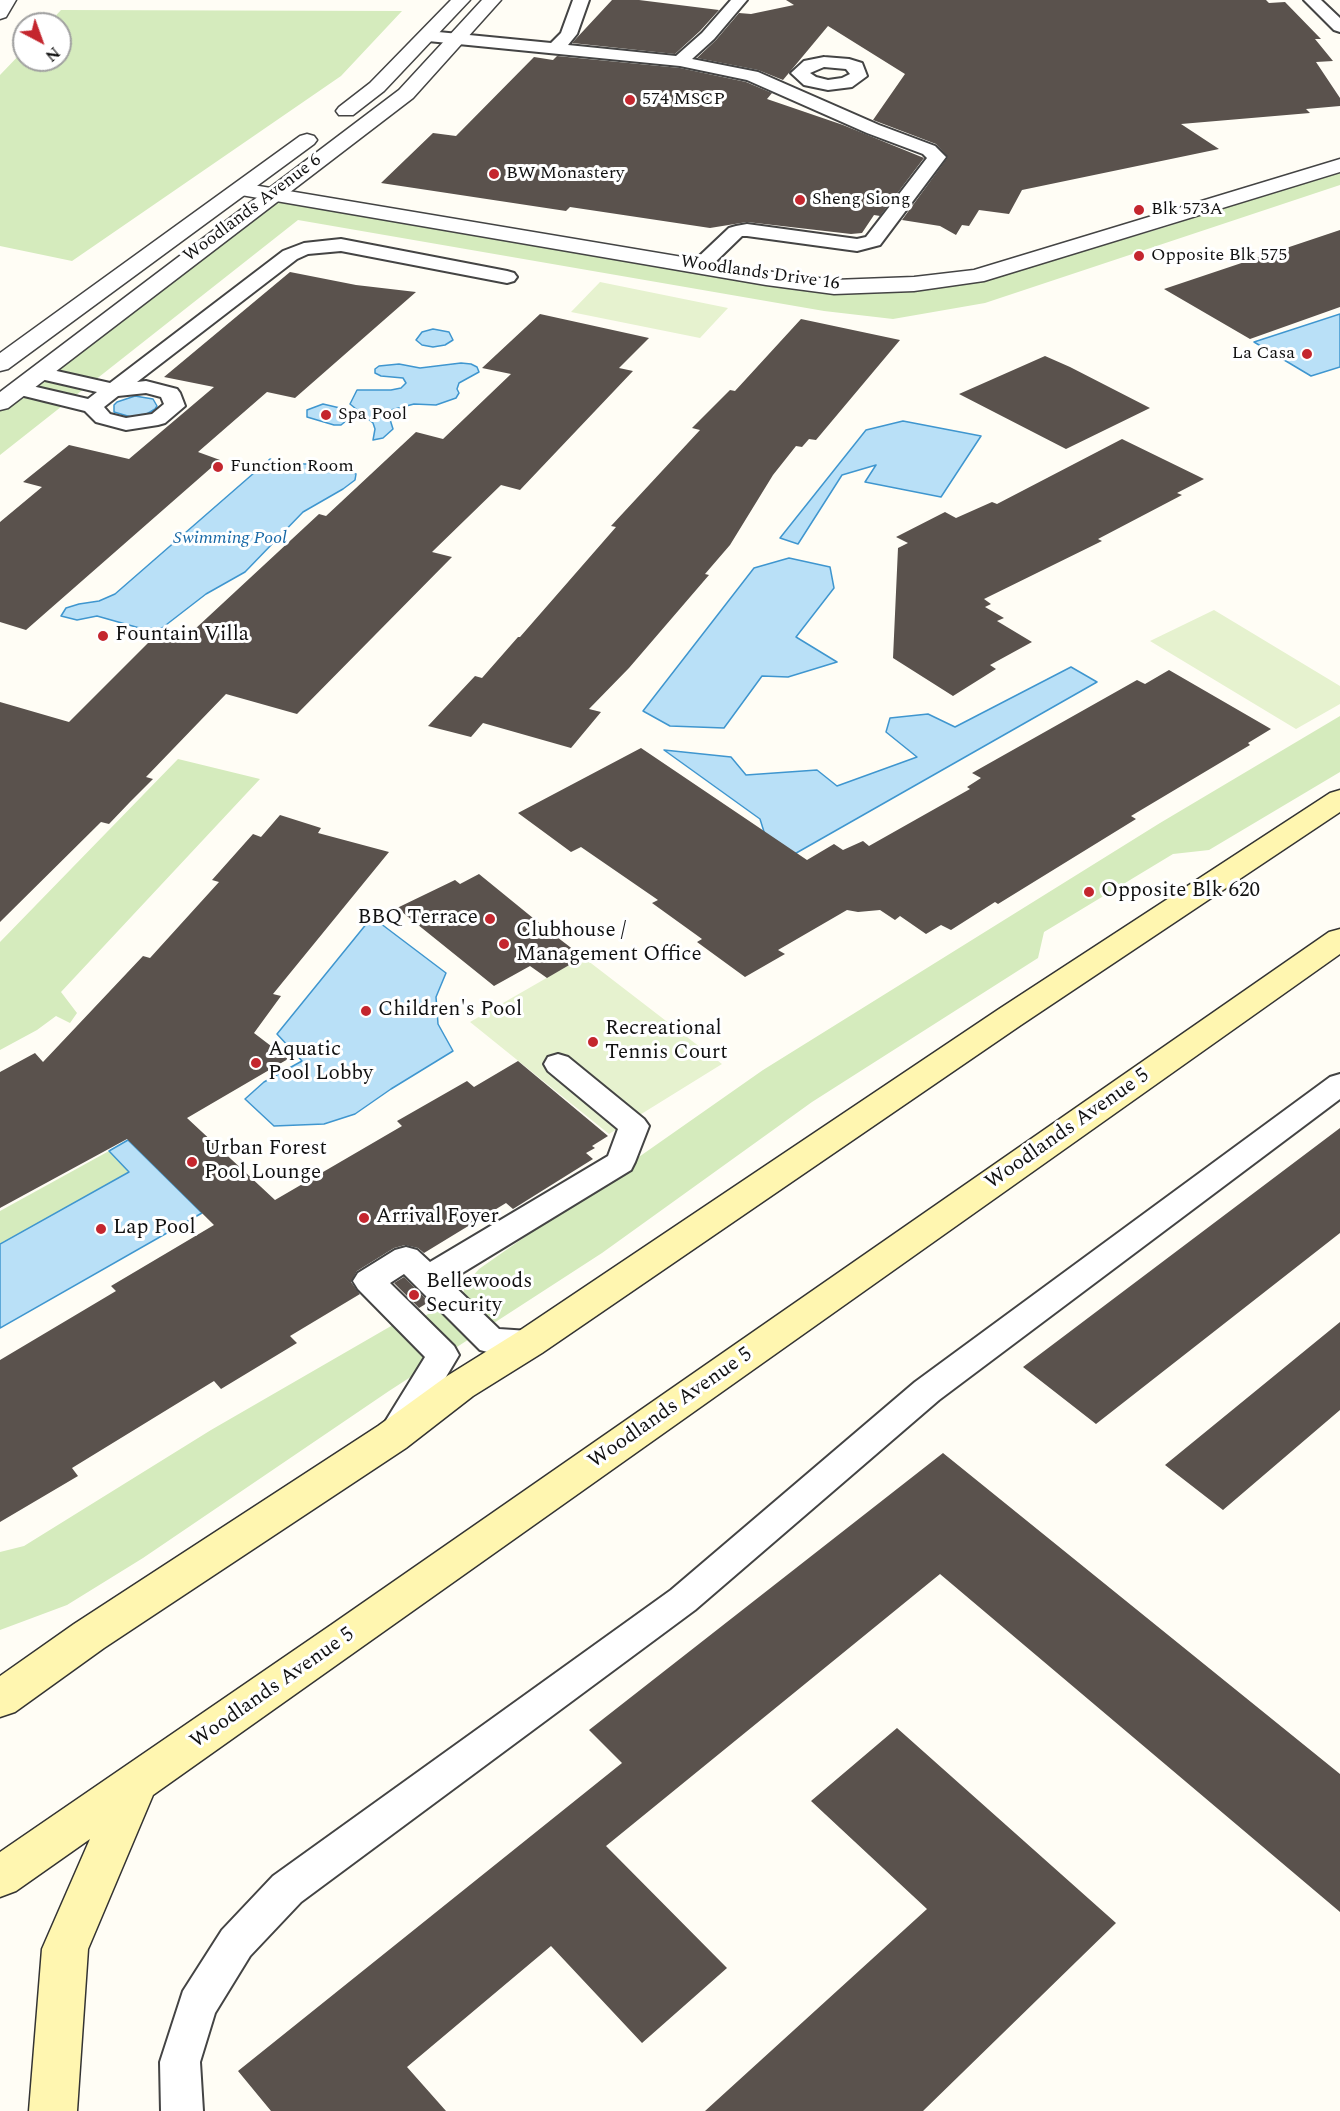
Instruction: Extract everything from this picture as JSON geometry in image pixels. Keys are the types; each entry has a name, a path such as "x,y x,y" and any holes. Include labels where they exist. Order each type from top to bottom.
{"main road":[{"path":"5,1692 392,1437 460,1386 1340,799"},
{"name":"Woodlands Avenue 5","path":"0,1877 1339,941"},
{"path":"53,2111 65,1949 136,1784"}],"street":[{"path":"0,13 7,0"},
{"name":"Woodlands Avenue 6","path":"0,364 377,87 461,0"},
{"name":"Woodlands Avenue 6","path":"9,396 406,94 492,0"},
{"name":"Woodlands Drive 16","path":"241,189 834,287 914,284 976,276 1340,165"}],"lane":[{"path":"555,49 569,34 581,0"},
{"path":"680,61 708,36 739,0"},
{"path":"1312,0 1340,27"},
{"path":"428,36 680,61 752,76 873,129 929,150 938,157 873,241 857,245 747,230 736,232 700,266"},
{"path":"775,87 793,87 810,81"},
{"path":"92,406 290,255 304,249 341,245 507,277"},
{"path":"9,396 92,406 103,418 126,424 158,419 175,406 170,393 146,387 115,390 39,373"},
{"path":"428,1279 620,1162 634,1126 558,1064"},
{"path":"182,2111 180,2062 197,2005 236,1943 286,1889 683,1600 927,1391 1340,1084"},
{"path":"392,1437 443,1355 369,1281 406,1258 491,1341 529,1342"}],"green space":[{"path":"61,10 402,11 341,76 72,261 0,246 0,75 12,62 12,72 72,72 72,12 59,12"},
{"path":"1340,167 1340,185 985,303 893,319 824,311 298,220 0,455 0,404 277,196 765,279 913,285 976,283 1169,226"},
{"path":"600,282 728,308 700,338 571,312"},
{"path":"1214,610 1340,686 1340,704 1296,729 1150,641"},
{"path":"1340,716 1340,772 1209,850 1173,854 1044,932 1038,958 812,1102 602,1253 389,1391 143,1558 67,1605 0,1630 0,1552 24,1546 211,1430 398,1322 404,1329 464,1291 463,1287 479,1269 763,1070 1160,823"},
{"path":"178,759 260,779 61,992 77,1013 70,1023 56,1016 37,1030 0,1050 0,942"},
{"name":"Recreational Tennis Court","path":"583,957 722,1064 609,1134 470,1022"},
{"path":"109,1151 130,1172 0,1244 0,1211"}],"water":[{"name":"La Casa","path":"1340,314 1340,367 1311,376 1254,342"},
{"path":"433,329 449,332 453,340 445,345 433,347 422,345 416,340 422,332"},
{"path":"461,363 477,367 479,372 459,383 457,389 459,393 456,398 436,405 414,404 391,410 388,413 393,429 383,438 373,440 375,429 373,423 350,404 357,390 391,390 401,388 406,383 403,378 381,376 375,373 375,369 379,366 399,364 420,368"},
{"path":"135,396 153,399 157,406 145,415 131,417 114,412 114,405 117,402"},
{"name":"Spa Pool","path":"323,404 340,408 346,421 341,425 334,425 307,417 307,410"},
{"path":"903,421 981,436 941,497 865,482 876,465 842,475 798,544 780,538 866,430"},
{"name":"Swimming Pool","path":"270,459 288,464 339,466 356,474 355,480 303,512 245,572 206,594 162,628 143,629 97,616 77,620 61,616 66,608 99,601 115,594"},
{"path":"789,558 830,567 834,588 796,637 837,662 788,677 762,676 724,728 670,726 643,711 754,568"},
{"path":"1071,667 1097,682 791,856 765,835 760,819 664,750 731,757 746,775 817,770 837,786 917,757 886,732 890,718 928,714 955,727"},
{"name":"Children's Pool","path":"372,917 446,973 436,997 438,1024 453,1051 355,1114 324,1124 274,1126 245,1099 264,1082 302,1061 277,1034"},
{"name":"Lap Pool","path":"128,1140 202,1213 0,1328 0,1244 129,1172 109,1151"}],"building":[{"path":"612,0 639,0 719,10 675,54 572,43"},
{"path":"786,0 1266,0 1269,3 1285,2 1321,39 1315,39 1333,61 1316,62 1340,98 1340,106 1306,109 1310,113 1181,124 1219,149 1022,190 1009,214 979,210 969,226 962,225 956,235 940,226 902,220 948,157 936,144 873,120 905,74 828,26 783,80 758,70 697,58 739,13 751,14 794,5"},
{"path":"557,56 680,68 746,82 772,93 767,99 843,125 924,158 880,216 874,215 862,233 851,234 747,222 710,228 570,207 566,211 381,183 433,133 456,136 534,57 553,60"},
{"path":"1340,230 1340,307 1250,339 1164,289"},
{"path":"290,272 356,285 416,292 295,398 267,392 198,452 220,460 26,630 0,622 0,522 42,487 23,482 69,445 129,459 214,387 164,377"},
{"path":"540,314 649,338 619,368 633,371 520,490 501,485 432,552 452,557 297,714 226,694 146,777 153,779 109,824 101,822 0,922 0,702 69,722 157,634 181,642 319,514 326,516 416,432 443,439 511,374 482,368"},
{"path":"801,319 900,340 816,440 809,439 802,447 796,446 773,475 730,545 705,574 709,575 629,668 589,709 601,712 571,748 483,723 471,737 428,726 475,676 482,678 520,637 616,527 611,526 700,430 692,428 730,390 735,391"},
{"path":"1045,356 1150,408 1066,449 959,394"},
{"path":"1122,439 1204,479 1177,493 1182,495 1098,539 1102,541 984,599 991,604 985,607 1004,618 997,621 1032,642 990,665 996,669 953,696 893,658 898,548 908,543 896,537 945,512 956,518 992,502 997,504"},
{"path":"1169,670 1271,729 1248,743 1250,745 1131,816 1136,819 998,904 995,902 951,930 941,925 926,934 900,916 895,920 880,910 858,912 847,910 778,950 785,954 745,977 697,942 702,939 652,903 658,900 581,847 571,852 518,813 641,748 807,860 834,844 843,850 863,841 869,846 970,789 967,787 981,778 972,773 1137,680 1145,684"},
{"path":"280,815 321,828 318,833 389,852 273,994 281,996 254,1033 288,1059 187,1118 275,1200 402,1126 397,1121 467,1081 474,1087 518,1061 608,1136 592,1146 595,1148 586,1153 593,1159 513,1209 506,1203 424,1253 418,1248 405,1245 394,1248 357,1271 351,1282 360,1294 290,1336 297,1343 221,1389 214,1381 72,1468 78,1476 0,1522 0,1360 116,1291 111,1286 214,1225 127,1139 0,1208 0,1072 35,1053 43,1062 143,956 150,958 219,882 212,880 253,834 261,837"},
{"name":"Clubhouse / Management Office","path":"479,874 583,957 547,978 530,966 494,986 397,908 455,880 460,884"},
{"path":"1340,1128 1340,1233 1096,1424 1023,1367"},
{"path":"404,1277 429,1302 419,1308 394,1283"},
{"path":"1340,1322 1340,1410 1223,1510 1165,1465"},
{"path":"943,1453 1340,1774 1340,1912 940,1574 606,1846 727,1968 642,2043 551,1946 407,2067 446,2111 271,2111 238,2071 622,1763 589,1730"},
{"path":"897,1728 1116,1923 923,2111 705,2111 927,1909 811,1801"}],"place":[{"name":"574 MSCP","path":"630,100"},
{"name":"BW Monastery","path":"494,174"},
{"name":"Sheng Siong","path":"800,200"},
{"name":"Blk 573A","path":"1139,210"},
{"name":"Opposite Blk 575","path":"1139,256"},
{"name":"La Casa","path":"1307,354"},
{"name":"Spa Pool","path":"326,415"},
{"name":"Function Room","path":"218,467"},
{"name":"Fountain Villa","path":"103,636"},
{"name":"Opposite Blk 620","path":"1089,892"},
{"name":"BBQ Terrace","path":"490,919"},
{"name":"Clubhouse / Management Office","path":"504,944"},
{"name":"Children's Pool","path":"366,1011"},
{"name":"Recreational Tennis Court","path":"593,1042"},
{"name":"Aquatic Pool Lobby","path":"256,1063"},
{"name":"Urban Forest Pool Lounge","path":"192,1162"},
{"name":"Arrival Foyer","path":"364,1218"},
{"name":"Lap Pool","path":"101,1229"},
{"name":"Bellewoods Security","path":"414,1295"}]}
